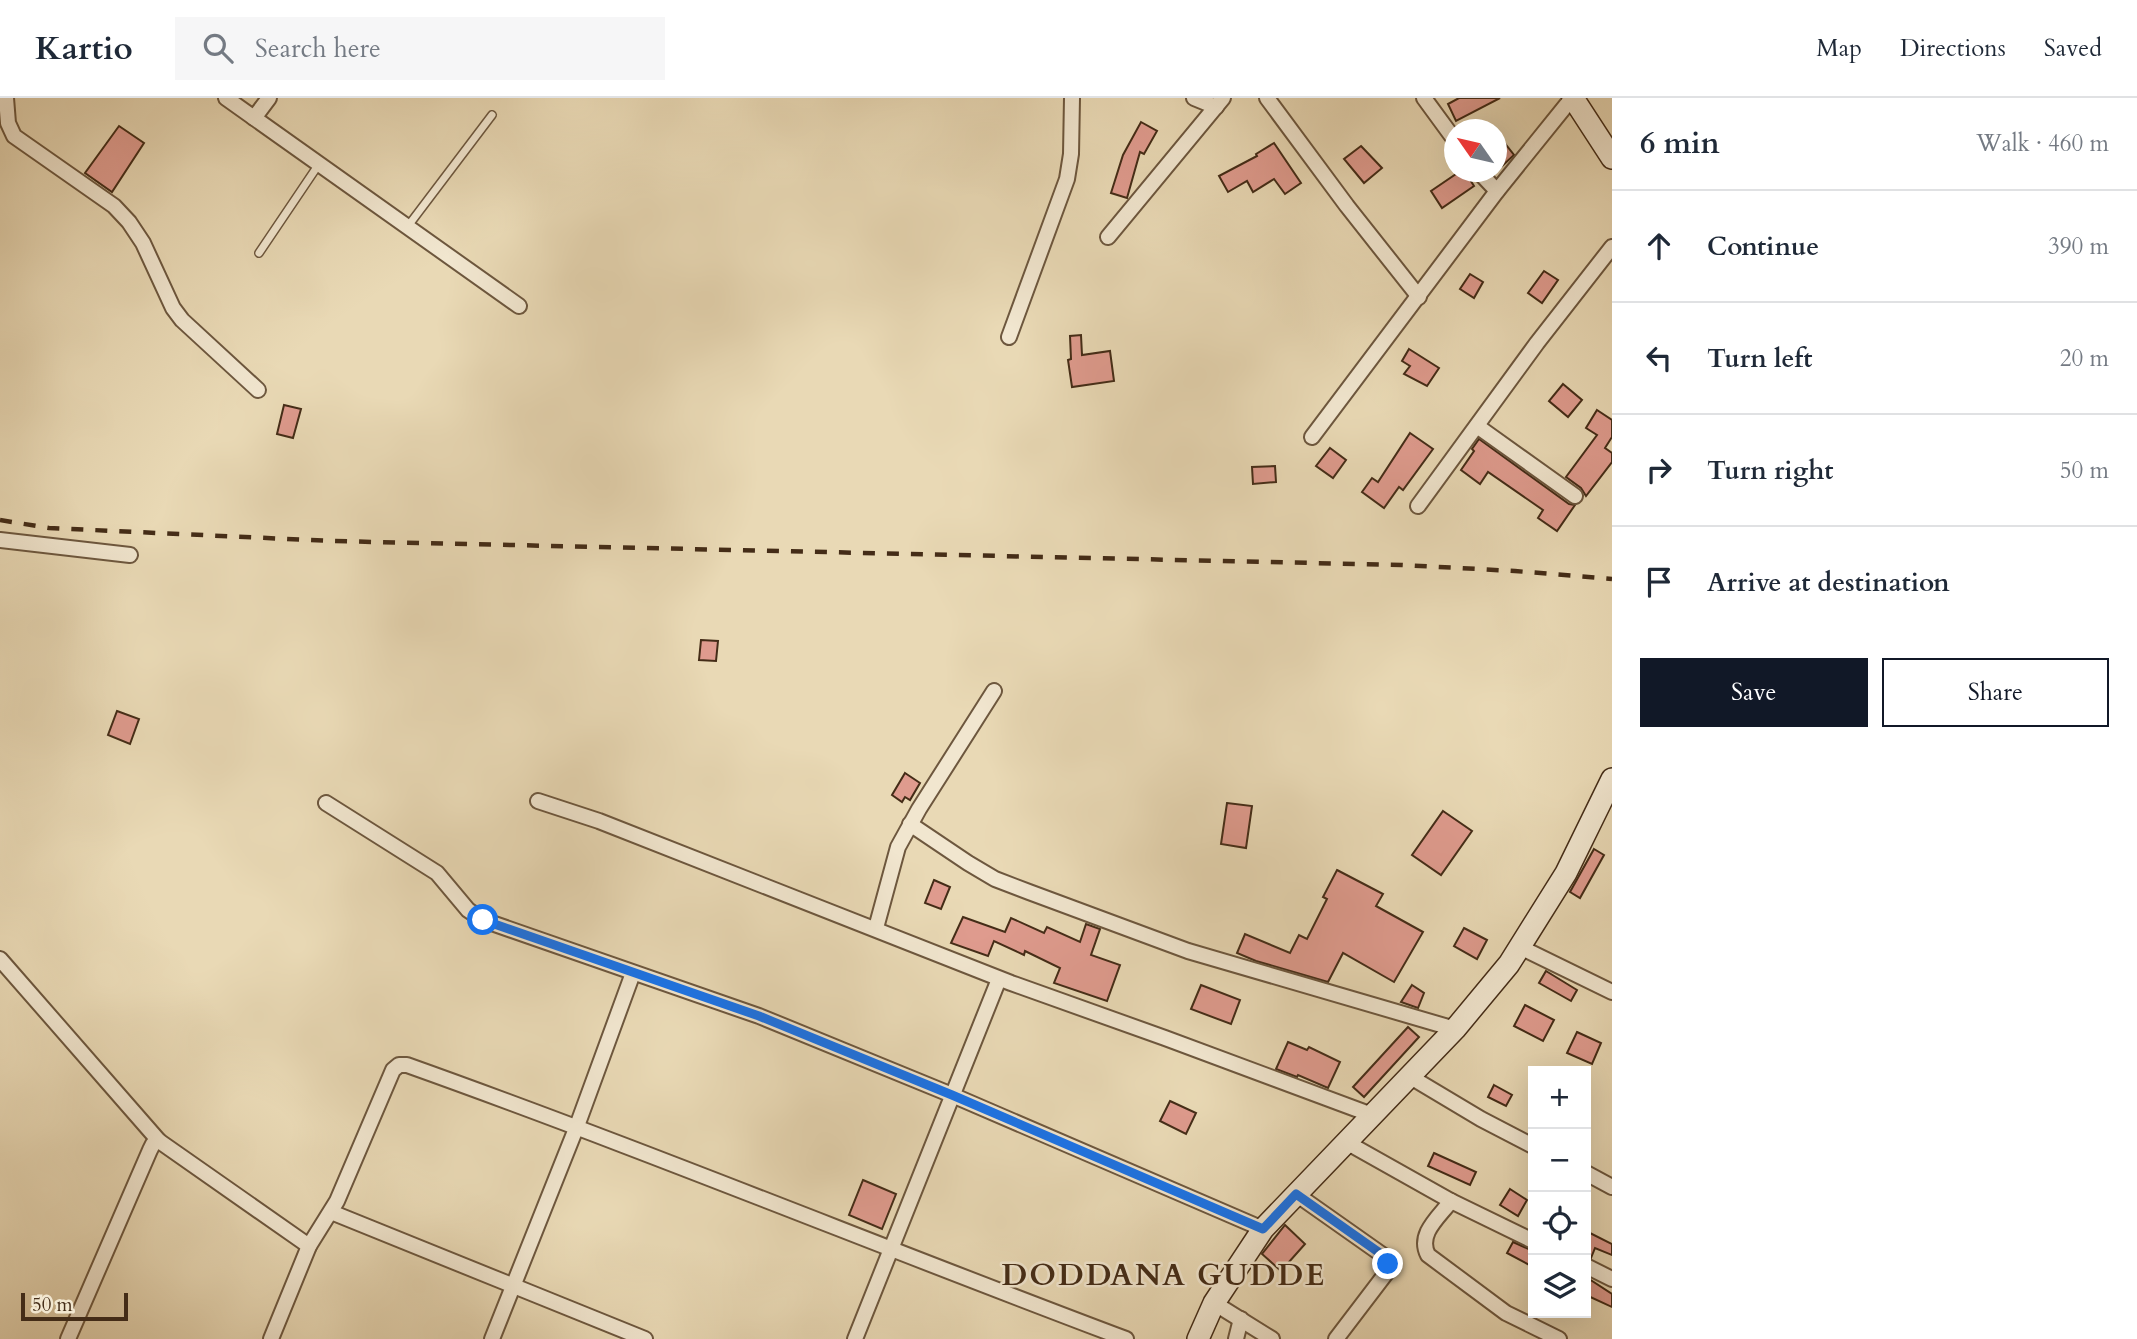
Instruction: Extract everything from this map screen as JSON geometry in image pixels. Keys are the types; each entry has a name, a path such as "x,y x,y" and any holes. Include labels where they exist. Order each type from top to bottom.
{"street":[{"path":"6,98 8,123 14,136 114,206 143,243 181,320 258,390"},
{"path":"226,98 519,306"},
{"path":"254,118 269,98"},
{"path":"1009,337 1067,178 1071,154 1072,98"},
{"path":"1194,98 1219,102"},
{"path":"1267,98 1419,297"},
{"path":"1424,98 1444,125"},
{"path":"1312,437 1497,191 1572,98 1612,158"},
{"path":"1108,237 1219,102"},
{"path":"1488,182 1497,191"},
{"path":"1418,506 1537,342 1612,247"},
{"path":"1476,426 1575,496"},
{"path":"0,540 130,555"},
{"path":"876,928 898,847 994,691"},
{"path":"1198,1339 1214,1303 1263,1229 1455,1029 1509,964 1566,873 1612,779"},
{"path":"538,801 599,821 876,928 999,979 1372,1115"},
{"path":"326,803 437,873 468,910 483,920 759,1016 952,1095 1263,1229"},
{"path":"910,824 986,873 1029,892 1188,951 1455,1029"},
{"path":"1520,947 1612,992"},
{"path":"0,959 159,1141 309,1246"},
{"path":"492,1339 577,1126 632,973"},
{"path":"855,1339 999,979"},
{"path":"271,1339 309,1246 331,1213 393,1070 400,1065 407,1065 577,1126 889,1250 1126,1339"},
{"path":"1409,1076 1528,1143"},
{"path":"68,1339 150,1150 153,1144 159,1141"},
{"path":"1346,1142 1528,1238"},
{"path":"1591,1176 1612,1187"},
{"path":"1296,1194 1384,1256 1388,1264 1387,1272 1336,1339"},
{"path":"1451,1200 1424,1236 1423,1246 1429,1255 1506,1313 1559,1339"},
{"path":"331,1213 645,1339"},
{"path":"1591,1268 1612,1279"},
{"path":"1214,1303 1272,1339"},
{"path":"1236,1339 1241,1320"}],"lane":[{"path":"407,227 492,115"},
{"path":"259,253 319,164"}],"building":[{"path":"1459,98 1500,98 1460,119 1455,119 1448,104"},
{"path":"1141,122 1157,131 1144,154 1140,152 1127,198 1111,193 1123,155"},
{"path":"119,126 144,143 112,192 85,173"},
{"path":"1274,143 1301,183 1285,194 1274,179 1253,192 1247,181 1228,192 1219,176 1257,156 1256,154"},
{"path":"1361,146 1382,168 1364,183 1344,159"},
{"path":"1507,146 1514,155 1507,161"},
{"path":"1444,182 1471,182 1474,186 1442,208 1431,191"},
{"path":"1544,271 1558,280 1542,303 1528,293"},
{"path":"1470,274 1483,282 1474,298 1460,289"},
{"path":"1081,335 1082,355 1110,351 1114,381 1072,387 1068,360 1071,359 1070,336"},
{"path":"1409,349 1439,368 1427,386 1404,374 1410,366 1402,361"},
{"path":"1563,384 1582,400 1568,417 1549,401"},
{"path":"284,405 301,409 293,438 277,434"},
{"path":"1597,410 1612,420 1612,437 1605,448 1612,453 1612,462 1586,496 1581,488 1566,477 1597,435 1586,428"},
{"path":"1410,433 1433,449 1403,490 1399,487 1384,508 1362,492 1372,478 1378,482"},
{"path":"1479,439 1569,504 1575,505 1557,531 1538,518 1543,510 1488,472 1480,484 1461,470"},
{"path":"1330,448 1346,460 1333,478 1316,466"},
{"path":"1275,466 1276,482 1253,484 1252,467"},
{"path":"701,640 718,641 716,661 699,660"},
{"path":"117,711 139,719 130,744 108,735"},
{"path":"905,773 920,783 910,800 905,797 902,802 892,795"},
{"path":"1227,803 1252,806 1246,848 1221,844"},
{"path":"1443,811 1472,831 1441,875 1412,855"},
{"path":"1594,849 1604,855 1580,898 1570,892"},
{"path":"1337,870 1383,894 1376,906 1423,932 1394,982 1343,953 1328,982 1237,953 1245,934 1290,953 1299,935 1307,939 1327,899 1323,897"},
{"path":"934,880 950,887 941,909 925,903"},
{"path":"963,917 1005,932 1011,918 1044,933 1047,927 1080,942 1086,924 1100,929 1091,955 1120,965 1107,1001 1054,983 1060,968 1025,951 1024,955 994,941 988,956 951,943"},
{"path":"1464,928 1487,940 1477,959 1454,946"},
{"path":"1546,971 1577,990 1571,1001 1539,983"},
{"path":"1201,985 1240,1000 1231,1024 1191,1009"},
{"path":"1412,985 1424,993 1418,1008 1401,1002"},
{"path":"1525,1005 1554,1020 1543,1041 1514,1026"},
{"path":"1408,1027 1419,1037 1364,1097 1353,1087"},
{"path":"1577,1032 1601,1043 1592,1064 1567,1053"},
{"path":"1288,1042 1307,1050 1309,1047 1340,1062 1328,1088 1276,1069"},
{"path":"1494,1085 1512,1095 1506,1106 1488,1097"},
{"path":"1170,1101 1196,1113 1186,1134 1160,1121"},
{"path":"1434,1153 1476,1172 1470,1185 1428,1166"},
{"path":"863,1180 896,1194 882,1229 849,1215"},
{"path":"1510,1189 1527,1200 1518,1216 1500,1205"},
{"path":"1285,1225 1305,1244 1281,1271 1262,1254"},
{"path":"1591,1234 1612,1244 1612,1255 1595,1248 1591,1258"},
{"path":"1513,1242 1528,1249 1528,1264 1507,1253"},
{"path":"1591,1280 1612,1294 1612,1307 1591,1297"}],"railway":[{"path":"0,520 49,528 332,541 1402,565 1612,579"}],"district":[{"name":"DODDANA GUDDE","path":"1164,1275"}],"route":[{"path":"483,920 759,1016 952,1095 1263,1229 1296,1194 1384,1256 1388,1264"}]}
